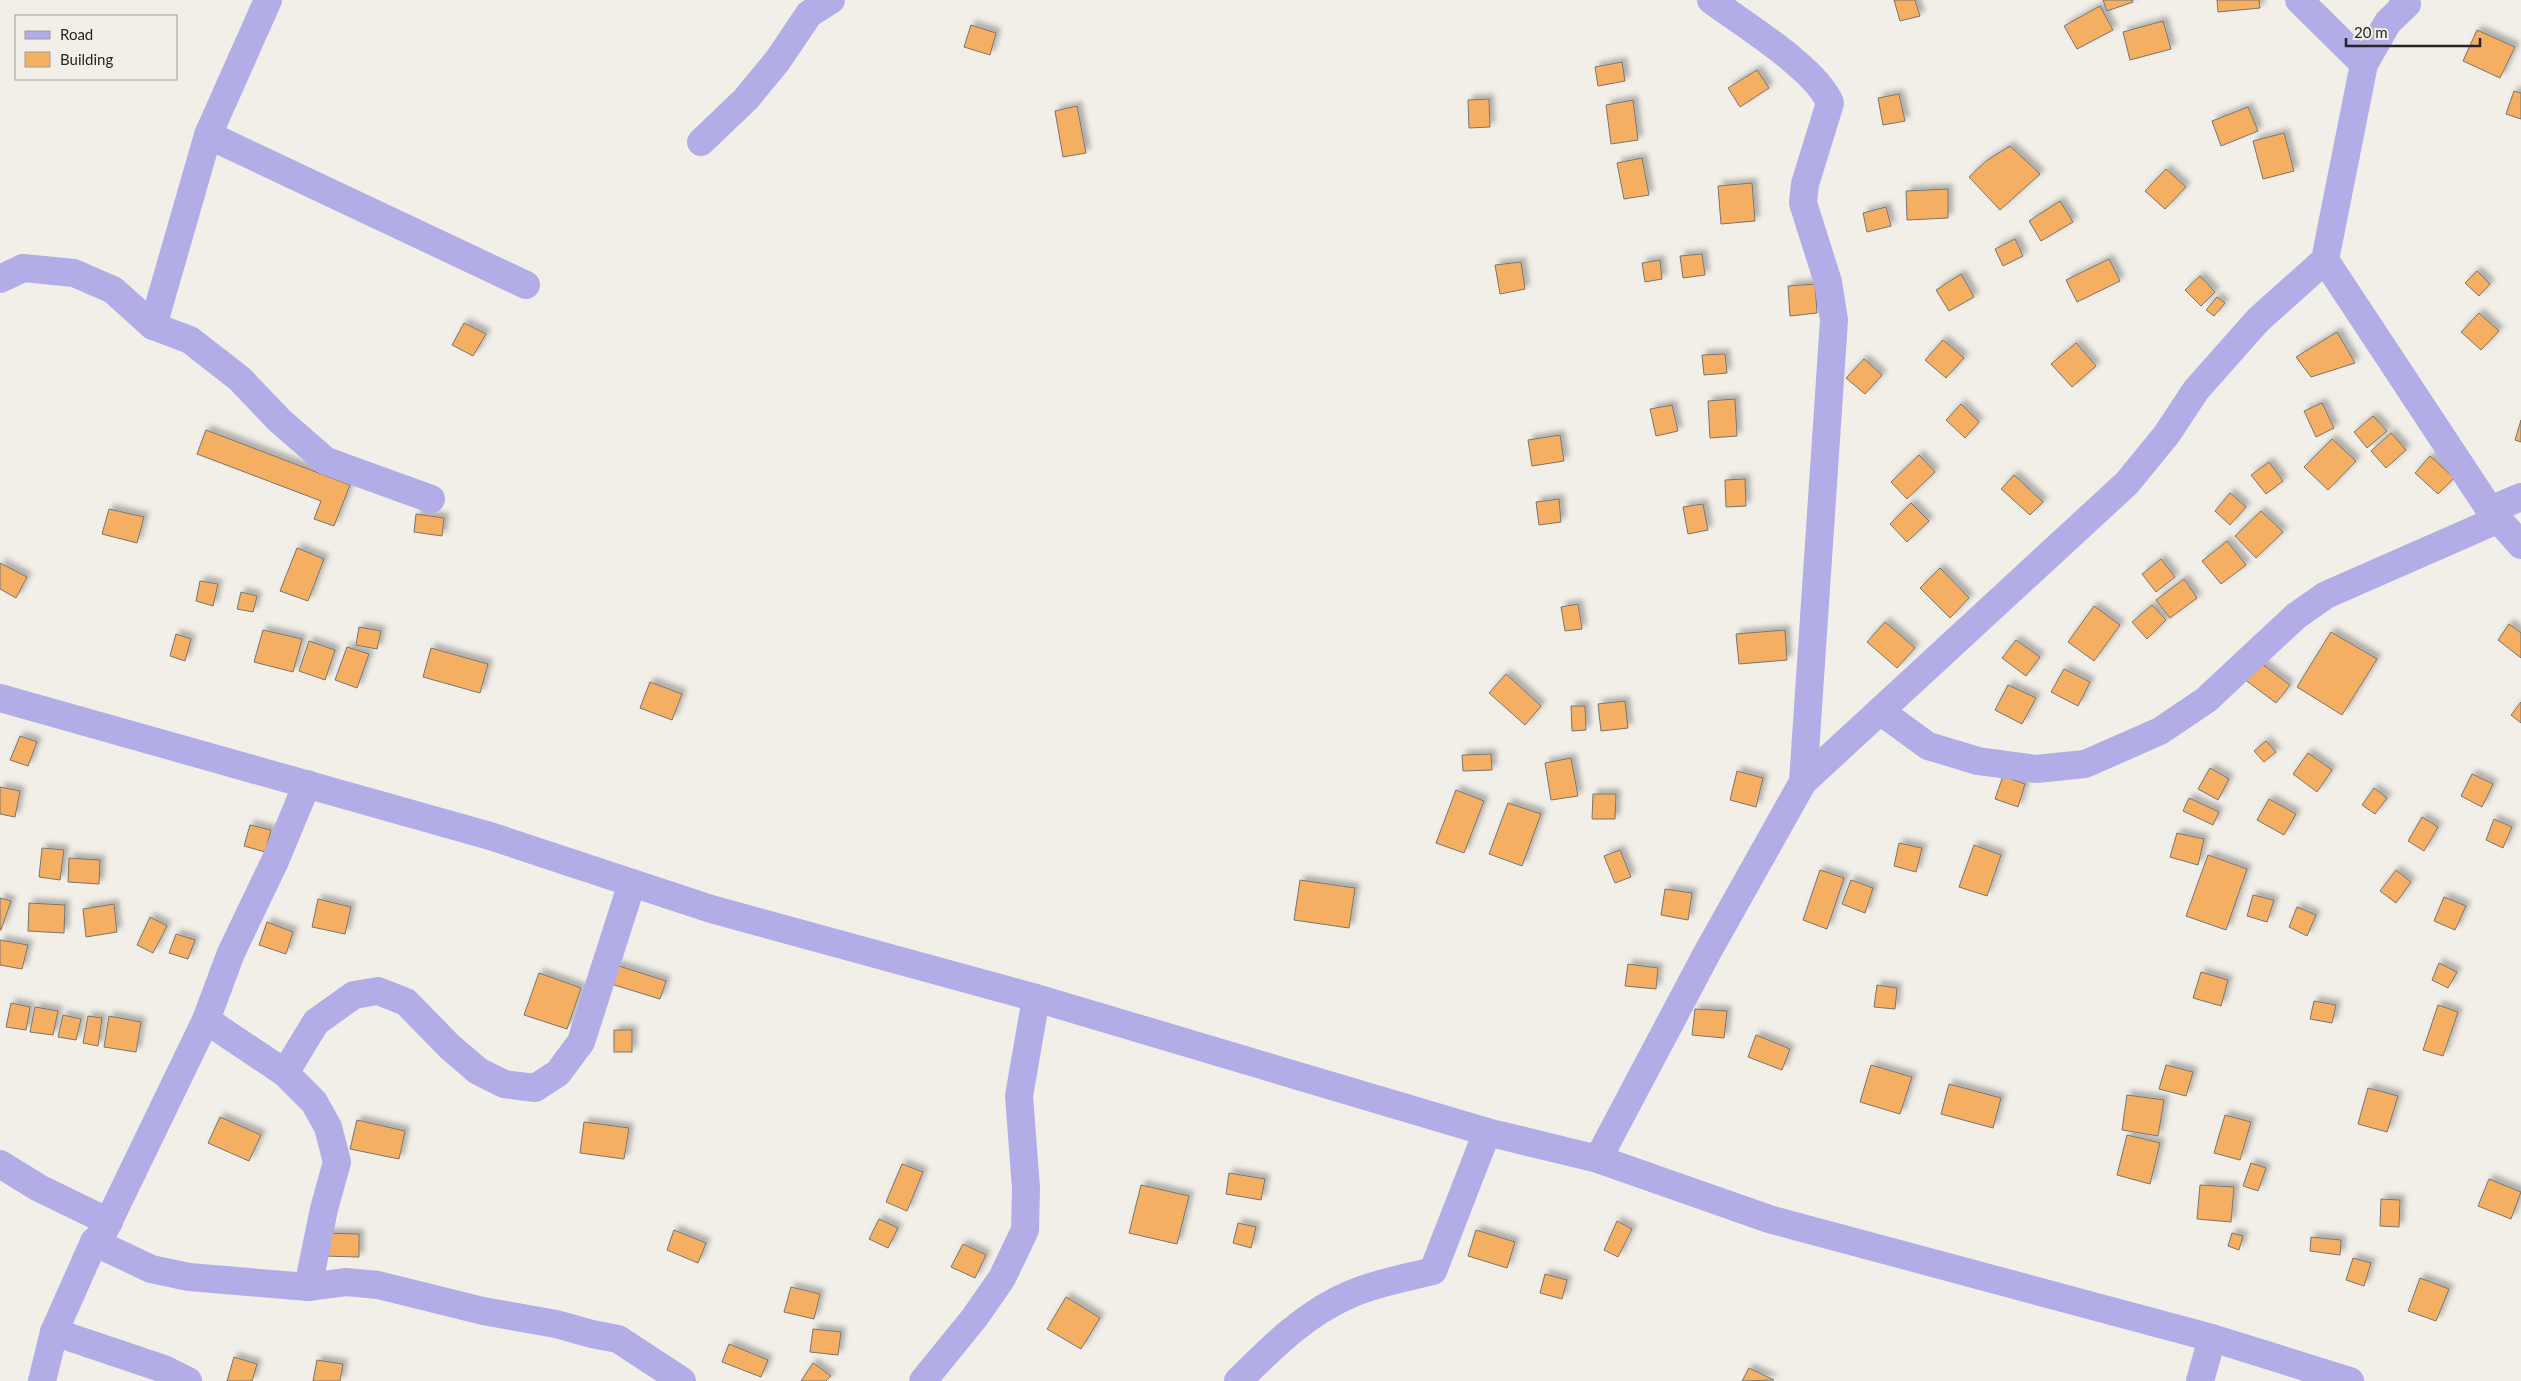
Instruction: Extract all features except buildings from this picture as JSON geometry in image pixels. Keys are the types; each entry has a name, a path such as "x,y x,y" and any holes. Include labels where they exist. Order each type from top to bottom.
{"street":[{"path":"153,326 208,135 268,0"},
{"path":"701,142 746,99 778,60 809,14 831,0"},
{"path":"1711,0 1812,76 1826,93 1830,103 1805,184 1803,204 1828,282 1834,320 1803,782"},
{"path":"2299,0 2364,64"},
{"path":"1598,1159 1707,953 1803,782 2127,483 2167,434 2196,390 2258,320 2324,260 2364,64 2388,22 2407,1"},
{"path":"208,135 526,285"},
{"path":"2324,260 2494,515 2521,545"},
{"path":"0,279 23,268 74,273 113,290 153,326 190,340 240,379 279,420 326,461 432,499"},
{"path":"1880,711 1928,746 1978,761 2036,769 2085,764 2160,731 2206,700 2296,616 2326,595 2494,515 2521,497"},
{"path":"0,698 490,836 711,909 1036,998 1487,1132 1598,1159 1769,1219 2212,1338 2350,1381"},
{"path":"42,1380 54,1332 101,1232 206,1020 231,954 275,861 307,784"},
{"path":"284,1073 316,1022 354,995 378,991 406,1002 478,1071 504,1084 535,1088 558,1073 581,1042 632,883"},
{"path":"923,1381 975,1318 1002,1278 1025,1230 1026,1188 1019,1096 1036,998"},
{"path":"206,1020 284,1073 314,1102 328,1127 337,1162 324,1209 308,1287"},
{"path":"1238,1381 1266,1353 1305,1321 1351,1294 1433,1271 1487,1132"},
{"path":"0,1164 39,1188 151,1269 189,1276 308,1287 346,1282 378,1285 426,1298 556,1324 618,1339 682,1381"},
{"path":"54,1332 164,1369 188,1381"},
{"path":"2200,1381 2212,1338"}]}
